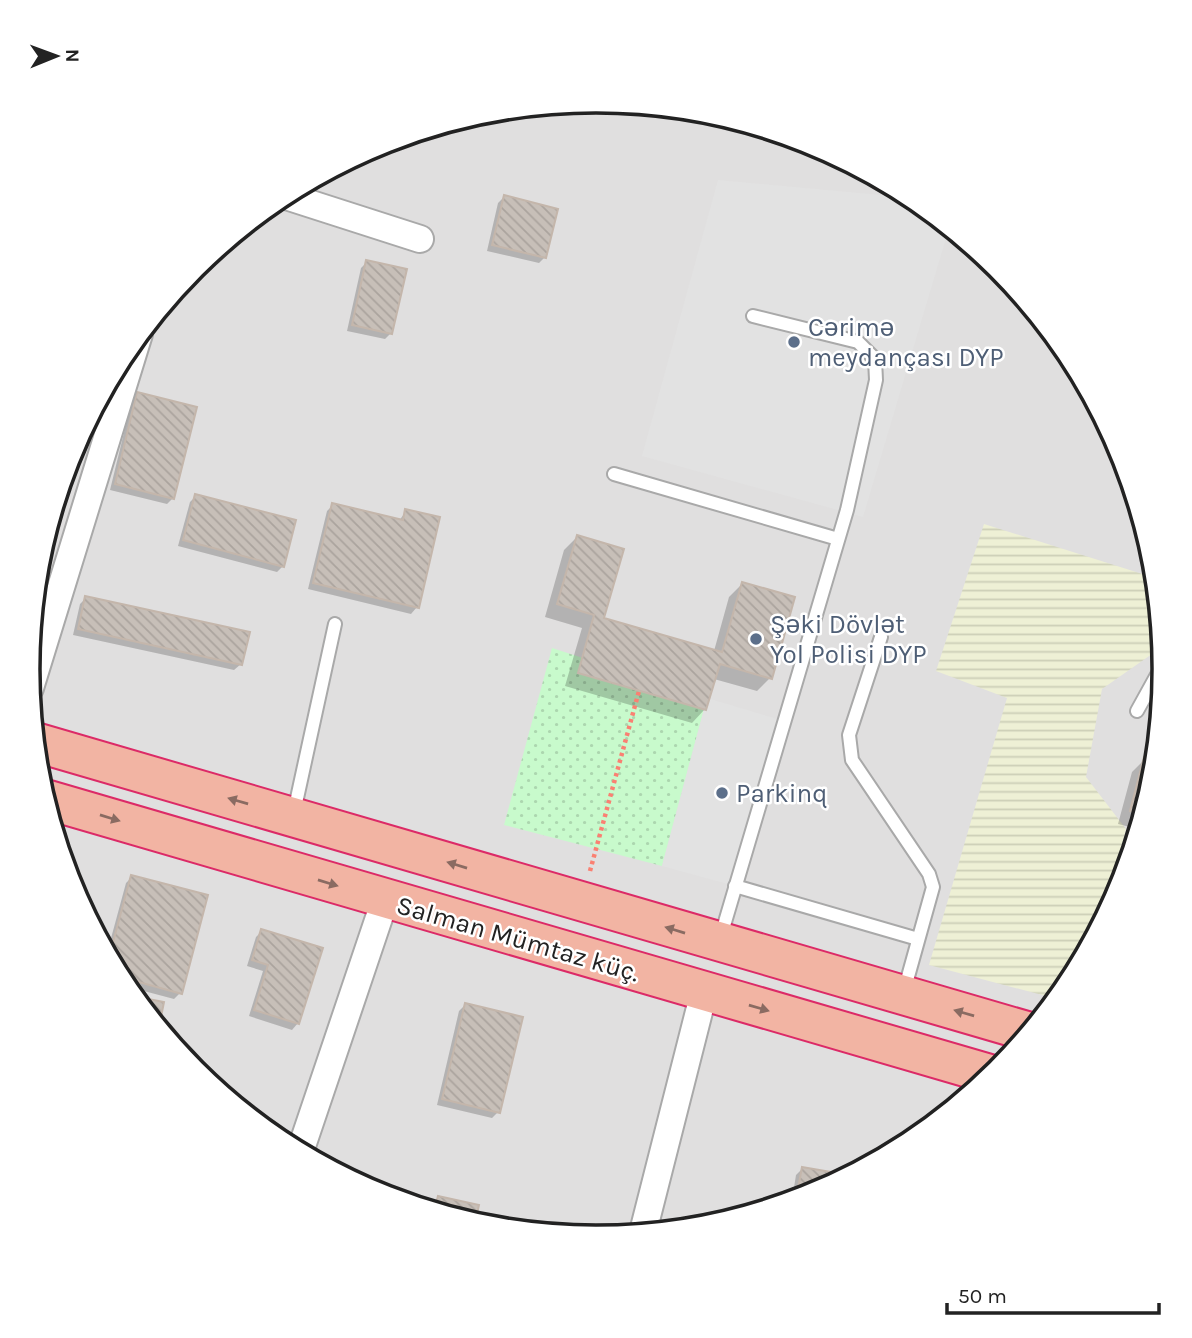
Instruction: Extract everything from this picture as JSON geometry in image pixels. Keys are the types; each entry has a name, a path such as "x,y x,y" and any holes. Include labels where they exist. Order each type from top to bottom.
{"highway":[{"path":"46,745 1019,1029"},
{"path":"55,795 74,754"},
{"name":"Salman Mümtaz küç.","path":"57,802 704,992 975,1075"},
{"path":"704,992 718,943"}],"street":[{"path":"298,200 420,239"},
{"path":"44,609 47,589 114,392"},
{"path":"304,1141 385,900"},
{"path":"645,1223 704,992"}],"lane":[{"path":"718,943 838,539 876,380 875,359 858,342 753,316"},
{"path":"614,474 838,539"},
{"path":"293,816 335,624"},
{"path":"881,636 849,735 852,760 929,874 933,887 903,996"},
{"path":"1137,711 1152,685"},
{"path":"735,886 918,939"}],"path":[{"path":"581,902 639,691"}],"shaded area":[{"path":"560,114 632,114 669,118 740,132 775,143 842,171 874,188 905,207 962,251 989,276 1037,331 1058,360 1094,423 1122,490 1133,525 1147,596 1151,633 1151,705 1147,742 1133,813 1122,848 1094,915 1077,947 1058,978 1014,1035 989,1062 934,1110 905,1131 842,1167 775,1195 740,1206 669,1220 632,1224 560,1224 523,1220 452,1206 417,1195 350,1167 318,1150 287,1131 230,1087 203,1062 155,1007 134,978 98,915 70,848 59,813 45,742 41,705 41,633 45,596 59,525 70,490 98,423 115,391 134,360 178,303 203,276 258,228 287,207 350,171 417,143 452,132 523,118"},
{"name":"Cərimə meydançası DYP","path":"718,180 886,196 946,238 863,517 642,456"},
{"name":"Parkinq","path":"707,698 784,721 735,886 662,866"}],"green space":[{"path":"984,524 1143,574 1152,654 1102,689 1086,777 1126,829 1119,855 1094,915 1045,996 929,965 1007,698 936,671"},
{"path":"552,648 707,698 662,866 504,825"}],"building":[{"path":"504,195 558,209 546,258 492,245"},
{"path":"366,260 407,269 392,334 352,325"},
{"path":"137,392 197,407 174,499 115,484"},
{"path":"195,494 296,520 284,567 183,540"},
{"path":"332,503 403,520 405,509 440,517 419,608 313,583"},
{"path":"577,535 624,549 604,618 722,652 742,582 795,597 772,679 720,664 706,710 578,673 594,615 557,604"},
{"path":"85,596 250,632 242,665 78,629"},
{"path":"1144,757 1133,812 1130,811"},
{"path":"131,875 208,895 182,994 137,982 113,943"},
{"path":"261,929 323,948 299,1024 254,1010 268,965 252,960"},
{"path":"149,999 164,1002 161,1015"},
{"path":"465,1003 523,1017 500,1113 442,1099"},
{"path":"802,1167 831,1172 809,1182 798,1186"},
{"path":"438,1196 479,1205 478,1212 437,1201"}],"place":[{"name":"Cərimə meydançası DYP","path":"794,342"},
{"name":"Şəki Dövlət Yol Polisi DYP","path":"756,639"},
{"name":"Parkinq","path":"722,793"}]}
